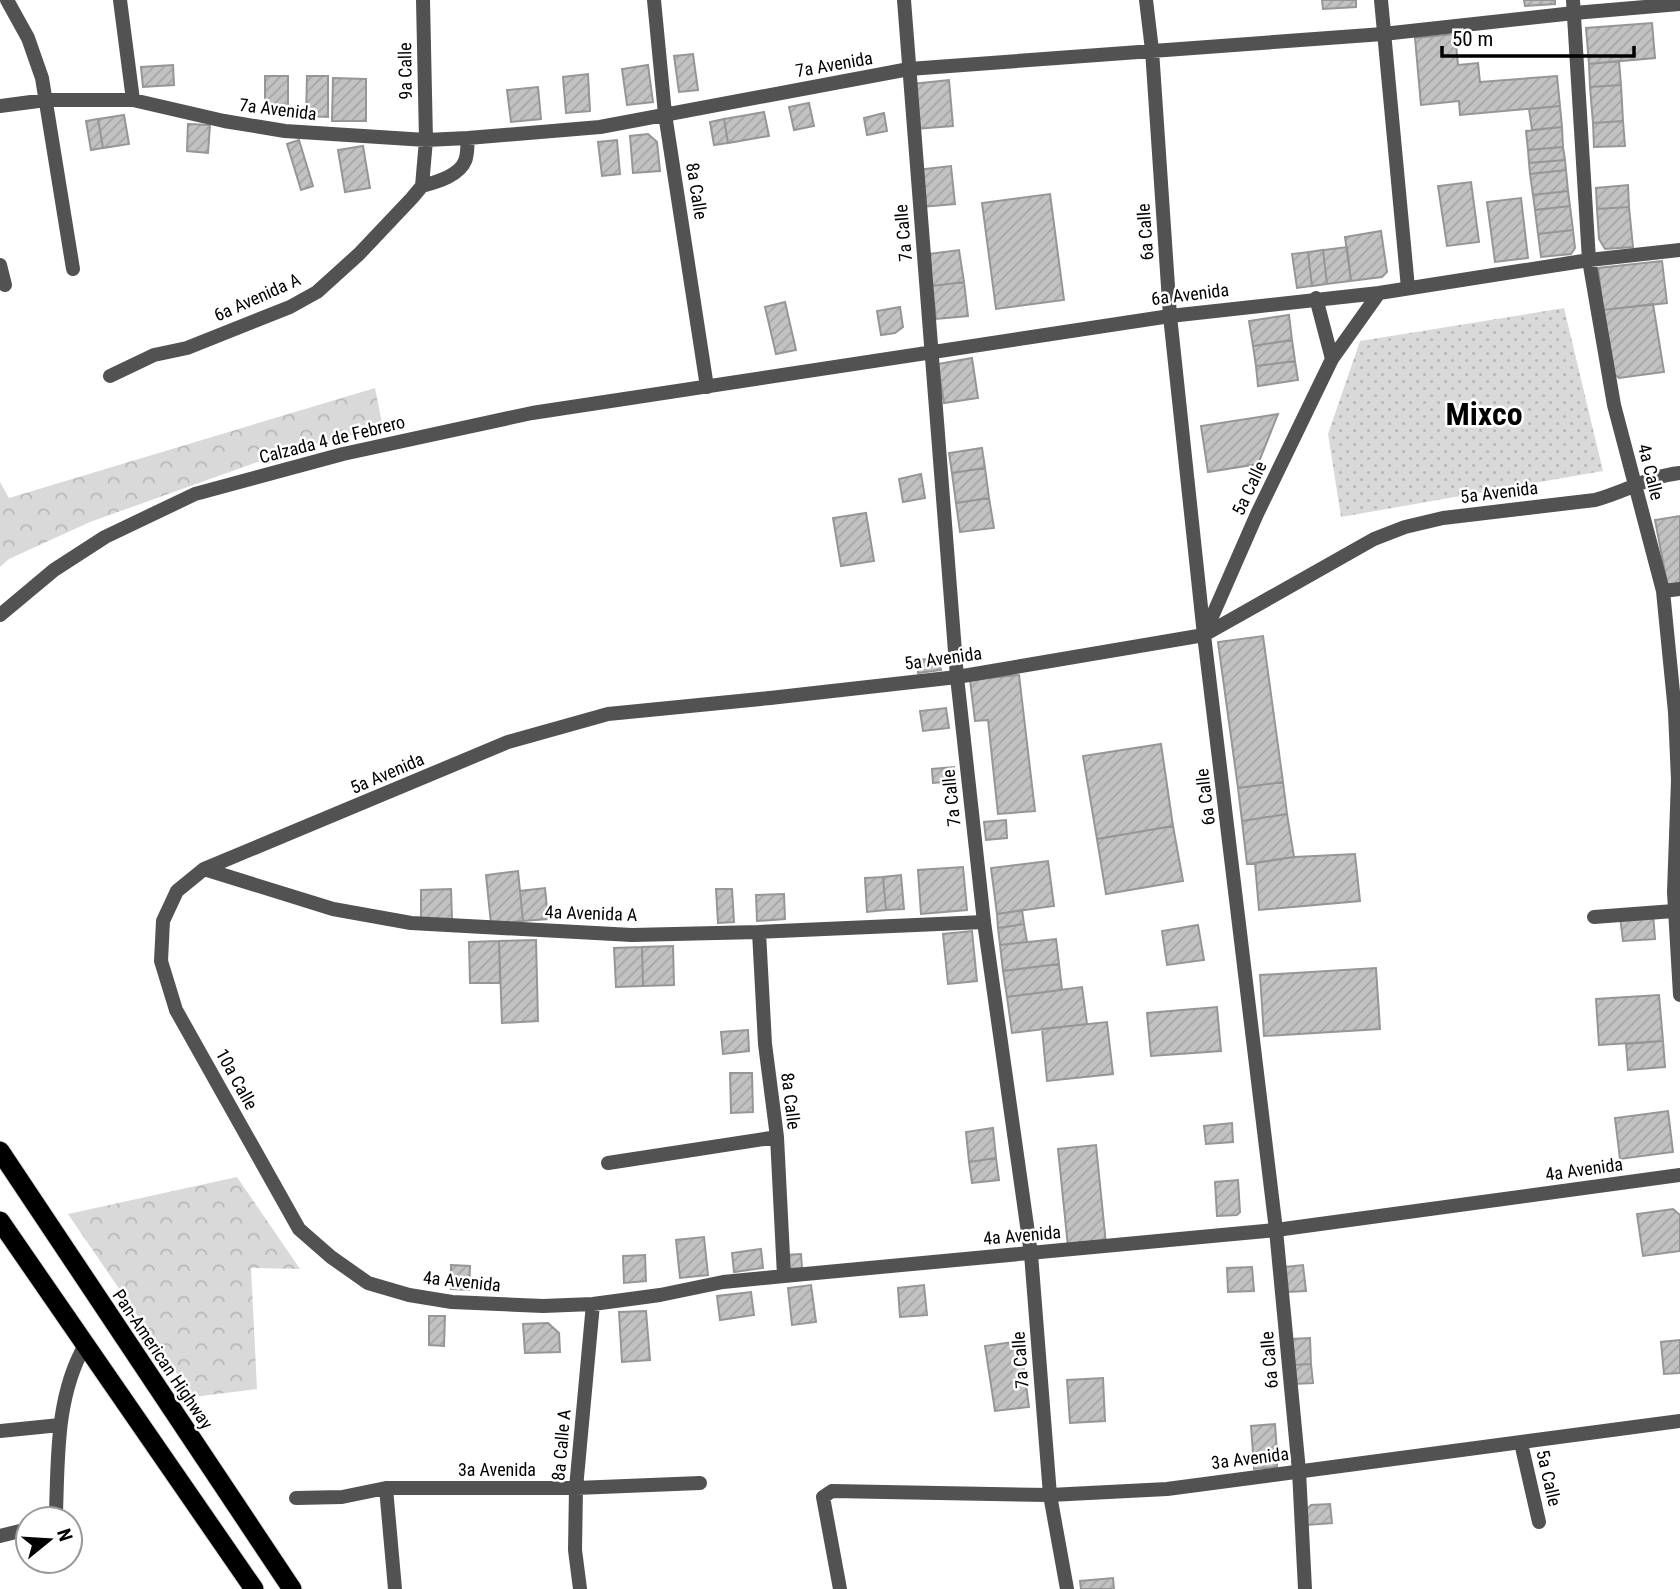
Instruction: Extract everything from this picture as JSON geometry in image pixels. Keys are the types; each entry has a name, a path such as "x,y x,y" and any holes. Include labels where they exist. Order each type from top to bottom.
{"highway":[{"name":"Pan-American Highway","path":"0,1152 292,1589"},
{"path":"0,1221 254,1589"}],"street":[{"path":"7,0 28,38 42,78 73,269"},
{"path":"120,0 133,100"},
{"name":"9a Calle","path":"423,0 426,140"},
{"name":"8a Calle","path":"654,0 666,114 707,387"},
{"name":"7a Calle","path":"904,0 957,677 984,922 1031,1254 1050,1495 1067,1589"},
{"name":"6a Calle","path":"1146,0 1152,50 1170,316 1204,635 1276,1230 1299,1471 1305,1589"},
{"path":"1381,0 1382,34 1408,288"},
{"name":"7a Avenida","path":"2,107 46,100 133,100 224,121 285,131 426,140 468,138 586,128 909,69 1382,34 1574,6 1680,4"},
{"name":"4a Calle","path":"1574,6 1589,260 1614,405 1663,591 1675,712 1678,780 1674,911 1680,995"},
{"path":"426,140 422,186 443,180 462,166 466,159 468,138"},
{"name":"6a Avenida A","path":"110,376 154,355 187,348 290,307 317,292 359,254 422,186"},
{"name":"6a Avenida","path":"707,387 1170,316 1379,293 1589,260 1680,250"},
{"path":"0,265 5,285"},
{"name":"5a Calle","path":"1204,635 1257,514 1332,359 1379,293"},
{"path":"1316,298 1332,359"},
{"name":"Calzada 4 de Febrero","path":"0,615 54,570 105,537 195,494 343,454 532,413 707,387"},
{"name":"5a Avenida","path":"204,869 508,742 608,715 957,677 1204,635 1374,539 1405,527 1443,518 1595,500 1615,495 1658,476 1680,473"},
{"path":"1663,591 1680,589"},
{"name":"4a Avenida A","path":"204,869 333,909 411,923 632,935 984,922"},
{"name":"10a Calle","path":"204,869 177,891 163,921 161,961 176,1010 299,1229 331,1257 368,1283"},
{"path":"1594,917 1674,911"},
{"name":"8a Calle","path":"759,932 765,1044 777,1138 784,1276"},
{"path":"608,1163 777,1138"},
{"name":"4a Avenida","path":"368,1283 409,1295 452,1301 543,1306 593,1304 660,1295 723,1282 1276,1230 1680,1175"},
{"name":"8a Calle A","path":"580,1589 575,1550 576,1488 593,1304"},
{"path":"56,1505 60,1425 74,1365 85,1345"},
{"name":"3a Avenida","path":"841,1589 823,1497 832,1491 1050,1495 1167,1489 1680,1421"},
{"path":"0,1431 60,1425"},
{"name":"5a Calle","path":"1521,1443 1539,1522"},
{"name":"3a Avenida","path":"296,1499 342,1497 386,1488 576,1488 700,1483"},
{"path":"386,1488 395,1589"}],"green space":[{"path":"1564,308 1603,471 1341,517 1328,434 1360,341"},
{"path":"375,388 383,428 291,450 90,522 9,559 0,567 0,482 9,498"},
{"path":"237,1177 300,1269 251,1268 257,1389 193,1397 68,1214"}],"building":[{"path":"1322,0 1356,0 1356,7 1323,9"},
{"path":"1524,0 1555,0 1555,4 1525,6"},
{"path":"1652,23 1655,58 1589,64 1586,28"},
{"path":"1455,34 1458,65 1478,63 1480,82 1557,76 1560,106 1460,115 1459,101 1421,105 1415,38"},
{"path":"693,54 698,90 679,92 674,56"},
{"path":"1619,61 1621,85 1590,87 1589,64"},
{"path":"173,65 174,85 143,87 141,67"},
{"path":"648,65 653,102 627,105 622,69"},
{"path":"588,74 590,111 566,113 563,77"},
{"path":"265,76 288,76 288,112 265,112"},
{"path":"307,76 328,76 328,117 306,116"},
{"path":"333,78 366,79 366,121 332,121"},
{"path":"949,80 953,126 915,129 912,84"},
{"path":"1621,85 1623,121 1593,123 1590,87"},
{"path":"538,87 541,119 511,122 507,90"},
{"path":"809,103 814,126 794,130 789,107"},
{"path":"1560,106 1562,127 1532,130 1529,109"},
{"path":"764,112 769,136 728,143 724,119"},
{"path":"884,113 887,131 867,135 864,118"},
{"path":"124,115 129,144 103,148 98,119"},
{"path":"98,119 103,148 91,150 86,121"},
{"path":"724,119 728,143 714,145 710,122"},
{"path":"1623,121 1625,146 1594,147 1593,123"},
{"path":"188,124 210,125 208,153 187,151"},
{"path":"1562,127 1563,147 1528,150 1526,131"},
{"path":"648,134 657,142 660,171 633,173 630,136"},
{"path":"299,140 313,186 301,190 287,144"},
{"path":"617,140 620,174 602,176 598,142"},
{"path":"363,146 370,188 345,192 338,150"},
{"path":"1563,147 1565,160 1529,163 1528,150"},
{"path":"1565,160 1566,170 1530,174 1529,163"},
{"path":"951,166 955,204 921,207 917,170"},
{"path":"1566,170 1568,191 1533,195 1530,174"},
{"path":"1471,182 1479,242 1447,246 1438,186"},
{"path":"1628,185 1629,207 1597,209 1596,188"},
{"path":"1568,191 1570,206 1535,210 1533,195"},
{"path":"1050,194 1064,300 996,309 982,203"},
{"path":"1521,198 1528,258 1495,262 1487,202"},
{"path":"1570,206 1573,230 1538,234 1535,210"},
{"path":"1629,207 1633,247 1605,249 1599,239 1597,209"},
{"path":"1573,230 1575,248 1571,254 1541,257 1538,234"},
{"path":"1381,231 1387,272 1382,277 1351,281 1345,237"},
{"path":"1347,247 1351,281 1327,284 1323,250"},
{"path":"959,250 964,282 932,286 928,254"},
{"path":"1323,250 1327,284 1312,286 1308,252"},
{"path":"1308,252 1312,286 1297,288 1292,254"},
{"path":"1662,261 1667,303 1603,310 1598,268"},
{"path":"964,282 968,316 936,319 932,286"},
{"path":"785,302 796,350 776,354 765,307"},
{"path":"1653,304 1664,372 1619,378 1611,371 1603,310"},
{"path":"900,307 903,327 895,333 881,335 877,311"},
{"path":"1289,315 1292,340 1253,346 1249,321"},
{"path":"1292,340 1295,361 1256,366 1253,346"},
{"path":"972,358 978,398 944,403 938,364"},
{"path":"1295,361 1298,380 1258,386 1256,366"},
{"path":"1278,414 1258,464 1208,472 1201,426"},
{"path":"982,448 985,468 952,473 949,453"},
{"path":"985,468 989,498 956,503 952,473"},
{"path":"921,474 925,498 903,502 899,479"},
{"path":"989,498 994,528 960,532 956,503"},
{"path":"866,513 874,561 841,566 833,518"},
{"path":"1680,516 1680,586 1668,588 1655,520"},
{"path":"1263,636 1283,782 1238,788 1218,642"},
{"path":"939,658 941,670 918,673 917,660"},
{"path":"1019,675 1035,811 998,814 988,720 975,721 970,680"},
{"path":"946,708 949,728 923,731 920,711"},
{"path":"1161,744 1173,826 1097,839 1083,756"},
{"path":"954,767 955,781 933,783 932,769"},
{"path":"1283,782 1287,814 1242,821 1238,788"},
{"path":"1287,814 1294,857 1247,864 1242,821"},
{"path":"1006,820 1007,838 986,840 984,822"},
{"path":"1173,826 1183,881 1106,894 1097,839"},
{"path":"1355,854 1360,901 1259,910 1255,863 1294,857"},
{"path":"1048,861 1054,906 997,914 991,868"},
{"path":"963,867 967,910 921,914 918,870"},
{"path":"518,871 523,921 491,924 486,875"},
{"path":"901,875 904,909 886,910 883,877"},
{"path":"883,877 886,910 867,912 865,878"},
{"path":"545,888 548,919 523,921 520,891"},
{"path":"451,889 452,919 421,920 421,890"},
{"path":"716,889 732,889 734,922 718,923"},
{"path":"784,894 785,919 757,921 756,895"},
{"path":"1022,910 1024,924 998,928 997,914"},
{"path":"1653,913 1655,939 1623,941 1620,916"},
{"path":"1024,924 1027,942 1000,945 998,928"},
{"path":"1198,925 1204,960 1167,965 1162,931"},
{"path":"972,931 977,981 948,984 943,934"},
{"path":"1056,939 1059,964 1003,971 1000,945"},
{"path":"536,940 538,1021 502,1023 499,941"},
{"path":"499,941 500,983 470,983 469,942"},
{"path":"673,946 674,985 643,986 642,947"},
{"path":"642,947 643,986 616,987 614,948"},
{"path":"1059,964 1062,990 1007,997 1003,971"},
{"path":"1376,968 1380,1029 1264,1036 1260,975"},
{"path":"1082,987 1087,1024 1012,1033 1007,997"},
{"path":"1659,995 1663,1041 1599,1045 1596,999"},
{"path":"1217,1007 1221,1051 1151,1056 1147,1013"},
{"path":"1107,1022 1113,1074 1047,1081 1042,1029"},
{"path":"748,1030 749,1051 723,1054 721,1032"},
{"path":"1663,1041 1665,1067 1628,1070 1626,1044"},
{"path":"730,1073 752,1073 753,1112 731,1113"},
{"path":"1668,1111 1673,1152 1620,1159 1615,1118"},
{"path":"1232,1123 1233,1142 1206,1144 1204,1126"},
{"path":"993,1128 996,1158 969,1162 966,1132"},
{"path":"1096,1145 1106,1244 1068,1247 1058,1149"},
{"path":"996,1158 999,1180 972,1183 969,1162"},
{"path":"1238,1180 1240,1212 1237,1215 1217,1216 1215,1182"},
{"path":"1673,1209 1680,1215 1680,1251 1643,1256 1637,1214"},
{"path":"704,1237 708,1275 680,1278 676,1240"},
{"path":"761,1249 763,1268 734,1272 732,1253"},
{"path":"801,1254 802,1268 787,1269 784,1255"},
{"path":"645,1255 646,1281 624,1283 623,1256"},
{"path":"451,1265 470,1266 469,1290 451,1289"},
{"path":"1303,1265 1306,1291 1287,1292 1285,1267"},
{"path":"1252,1267 1254,1291 1228,1292 1227,1268"},
{"path":"811,1285 816,1322 792,1325 788,1288"},
{"path":"924,1285 927,1315 900,1317 898,1288"},
{"path":"751,1292 754,1315 720,1320 717,1296"},
{"path":"646,1311 650,1360 622,1362 619,1312"},
{"path":"429,1316 445,1316 444,1346 429,1345"},
{"path":"548,1323 559,1333 560,1352 525,1353 523,1324"},
{"path":"1310,1338 1311,1364 1292,1365 1290,1339"},
{"path":"1680,1340 1680,1373 1664,1374 1661,1342"},
{"path":"1020,1341 1029,1407 995,1411 985,1346"},
{"path":"1311,1364 1313,1383 1293,1384 1292,1365"},
{"path":"1103,1378 1105,1421 1070,1423 1067,1380"},
{"path":"1275,1424 1277,1452 1253,1453 1251,1426"},
{"path":"1277,1452 1277,1467 1254,1469 1253,1453"},
{"path":"1330,1504 1332,1523 1307,1525 1306,1510 1311,1505"},
{"path":"1113,1578 1114,1589 1081,1589 1080,1581"}],"district":[{"name":"Mixco","path":"1484,414"}]}
